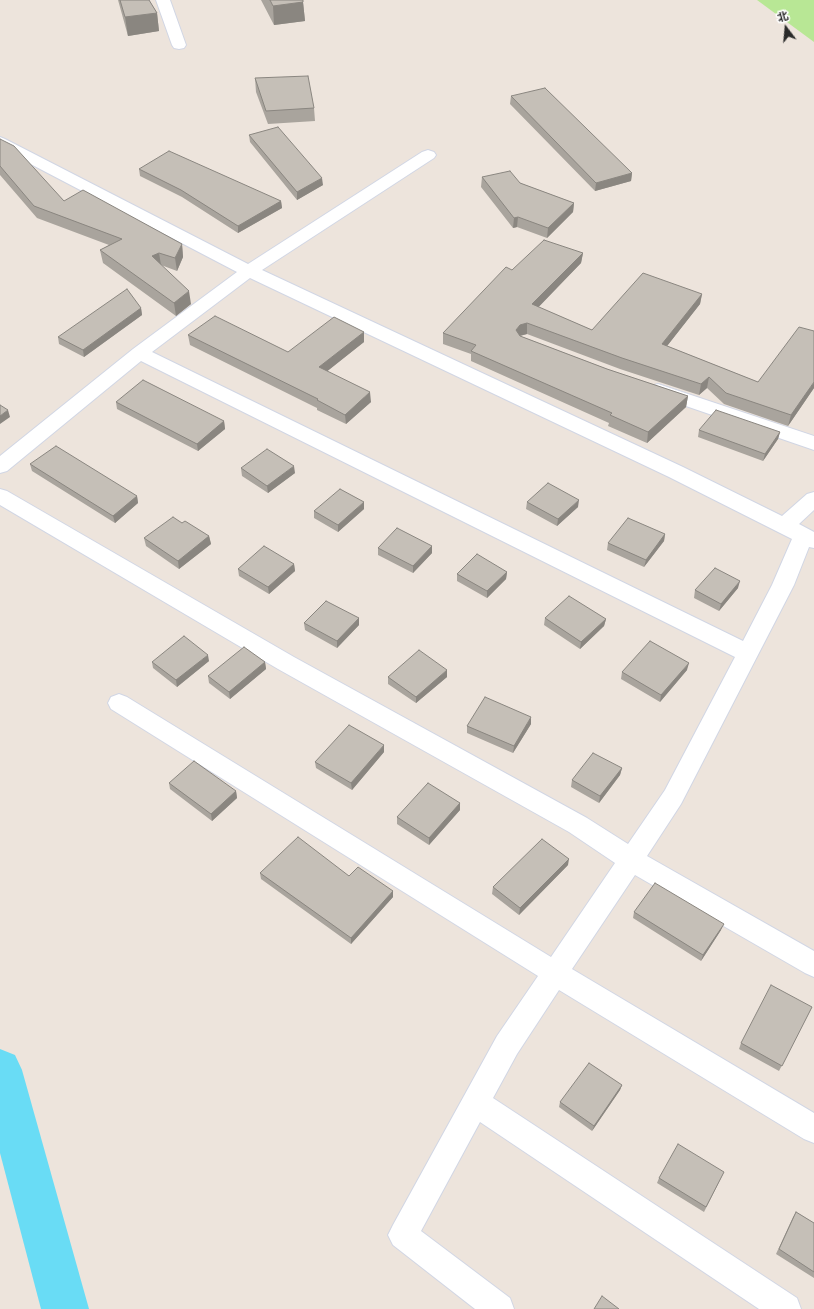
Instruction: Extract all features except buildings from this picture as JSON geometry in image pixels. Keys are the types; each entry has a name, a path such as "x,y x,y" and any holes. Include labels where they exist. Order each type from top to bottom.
{"street":[{"path":"163,0 179,45"},
{"path":"0,142 210,252 676,472 801,534"},
{"path":"0,466 139,353 249,271 428,155"},
{"path":"139,353 747,653"},
{"path":"642,384 814,443"},
{"path":"0,496 286,663 578,825 631,860 814,965"},
{"path":"499,1309 403,1235 507,1045 673,797 783,585 814,499"},
{"path":"119,703 555,973 814,1129"},
{"path":"475,1102 786,1309"}],"green space":[{"path":"757,0 814,0 814,42"}],"waterway":[{"path":"0,1070 65,1309"}]}
